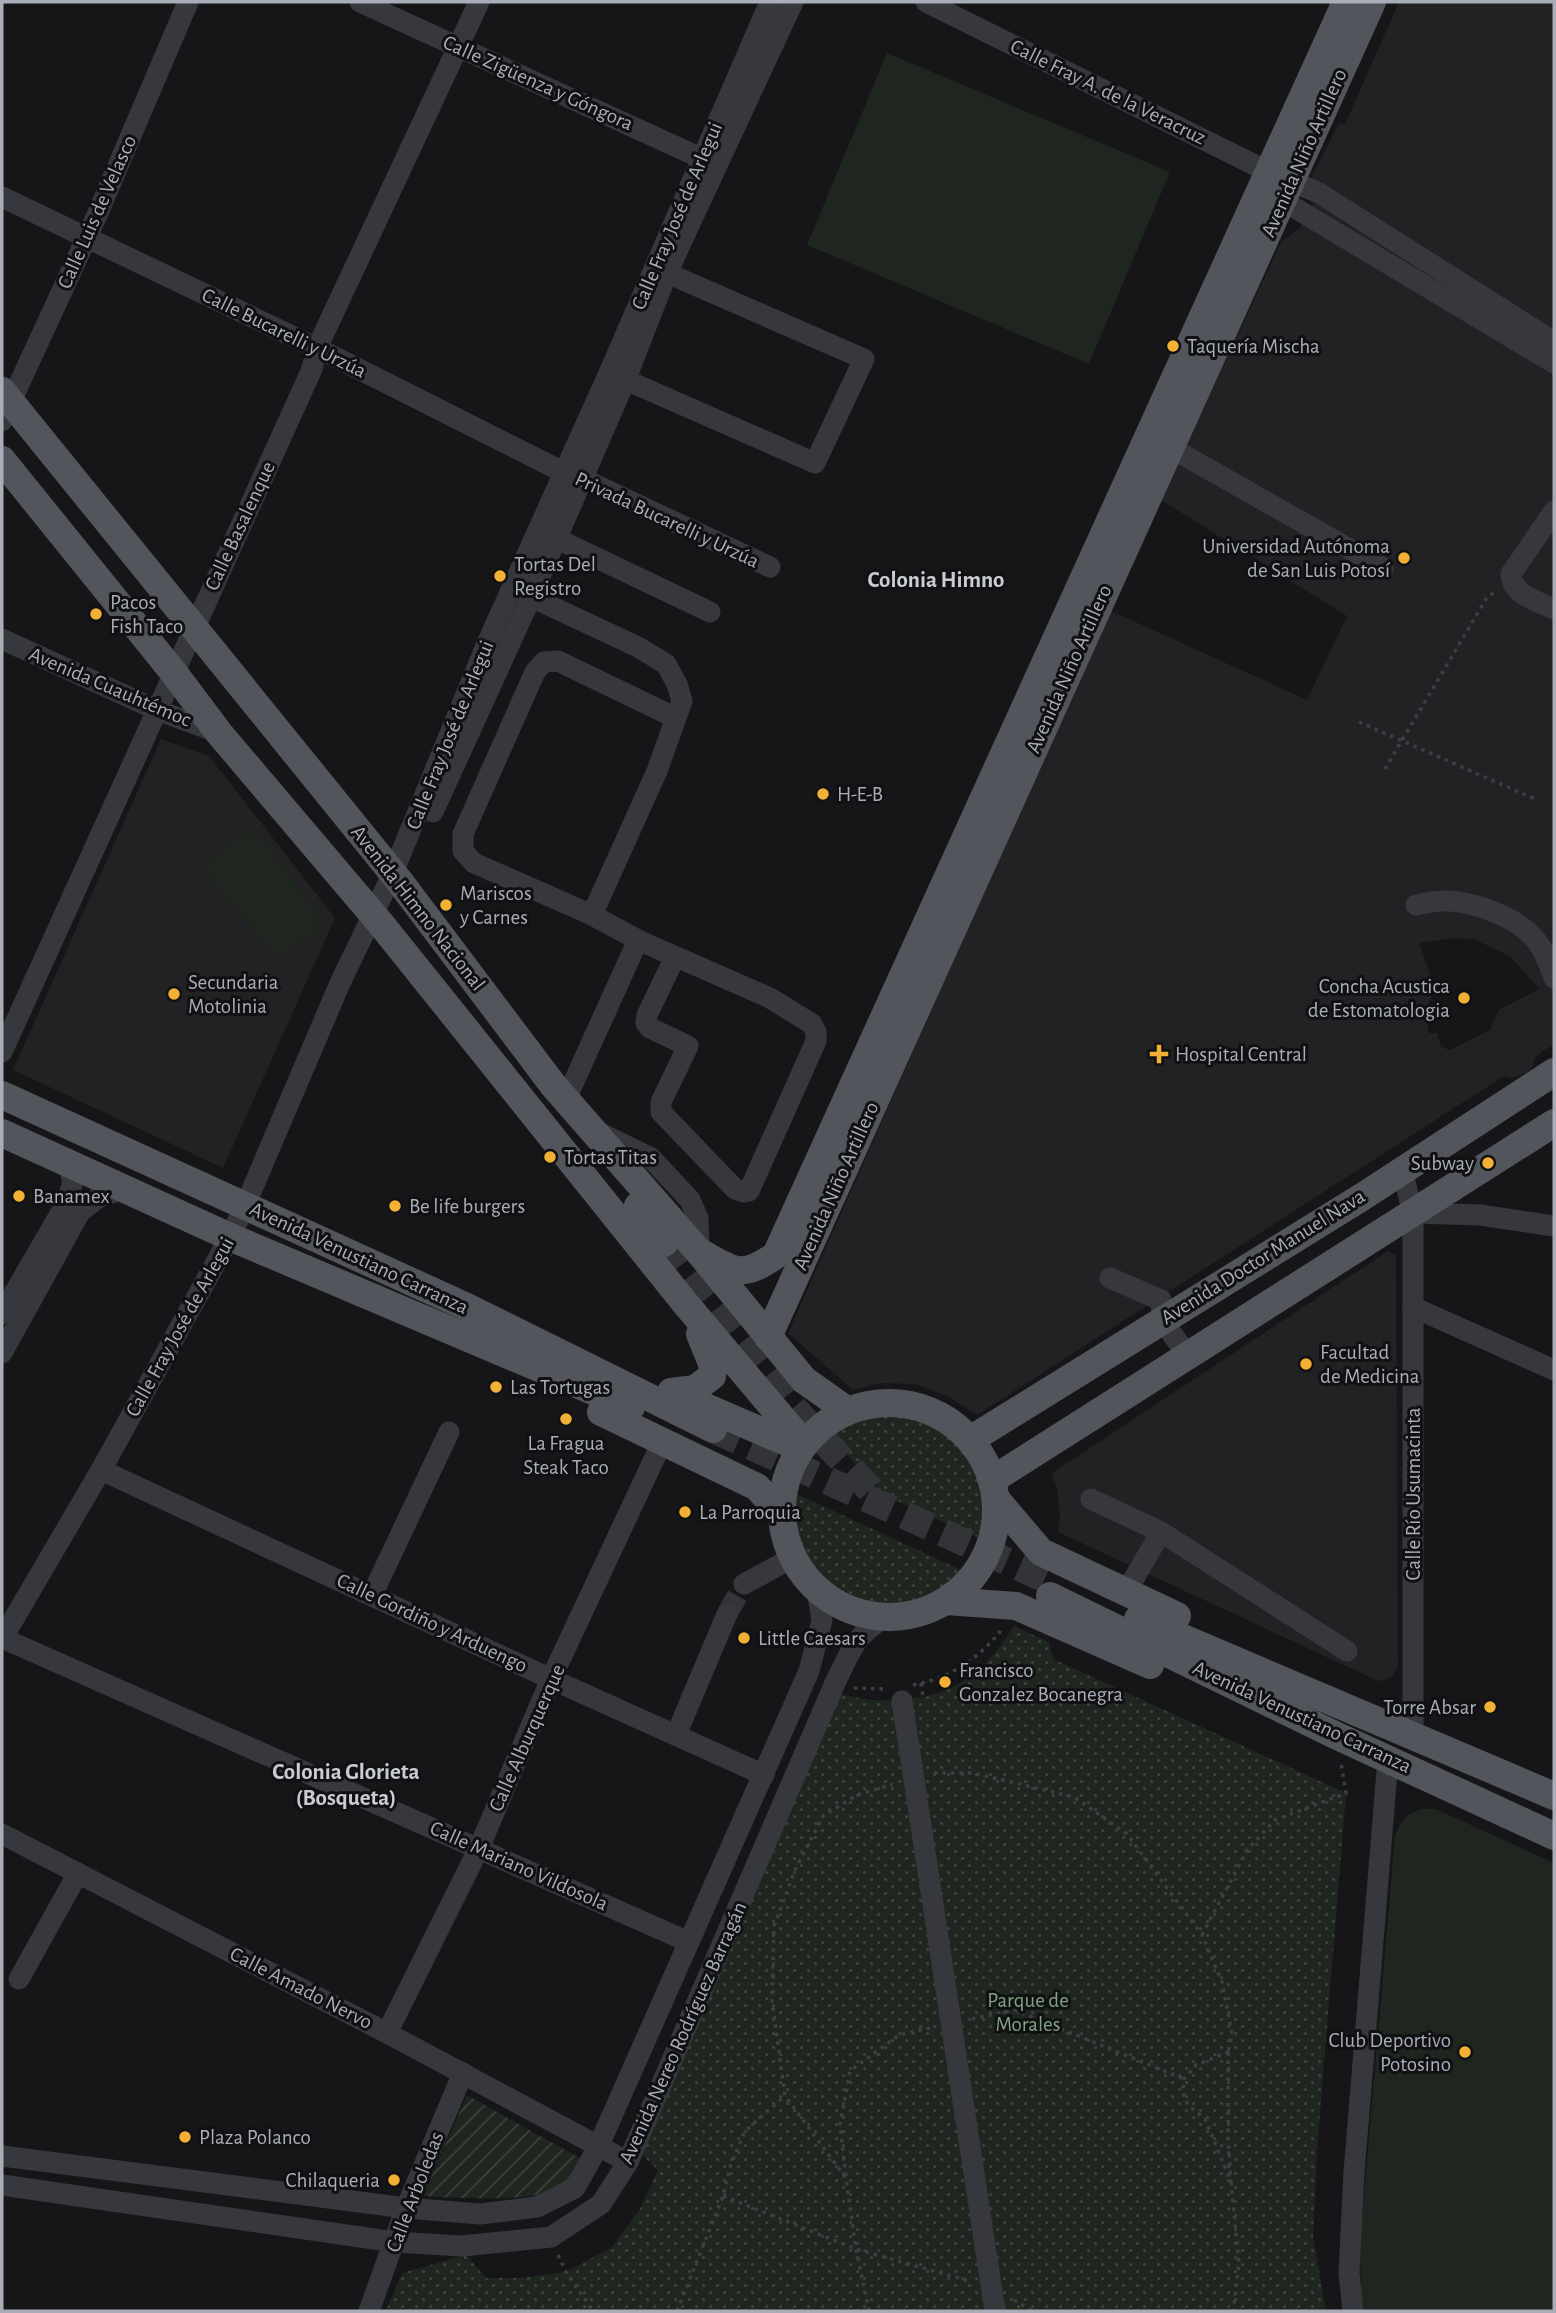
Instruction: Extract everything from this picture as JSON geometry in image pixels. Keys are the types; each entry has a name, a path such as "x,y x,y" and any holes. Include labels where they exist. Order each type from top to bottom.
{"main road":[{"name":"Avenida Niño Artillero","path":"1276,186 1346,2"},
{"name":"Avenida Niño Artillero","path":"699,1252 732,1269 745,1271 757,1268 776,1255 976,845 1276,186 1372,2"},
{"name":"Avenida Himno Nacional","path":"5,404 194,627 396,878 560,1092 699,1252 804,1380 848,1411"},
{"name":"Avenida Himno Nacional","path":"2,460 174,673 219,733 376,919 802,1446"},
{"name":"Avenida Niño Artillero","path":"768,1337 976,845"},
{"name":"Avenida Doctor Manuel Nava","path":"970,1440 1350,1204 1554,1072"},
{"path":"560,1092 664,1243"},
{"name":"Avenida Venustiano Carranza","path":"2,1095 470,1308 710,1434 450,1332 230,1237 2,1133"},
{"name":"Avenida Doctor Manuel Nava","path":"994,1490 1188,1356 1554,1123"},
{"path":"671,1392 695,1389 712,1376 713,1366 685,1303"},
{"path":"470,1308 541,1331 671,1392 802,1446"},
{"path":"450,1332 519,1374 663,1440 757,1487 782,1515"},
{"path":"994,1490 995,1529 985,1557 969,1582 946,1601 916,1614 886,1617 856,1612 832,1601 817,1591 804,1576 788,1548 782,1515 785,1480 802,1446 824,1424 848,1411 880,1403 914,1406 944,1419 970,1440 983,1459 994,1490 1041,1552 1279,1665 1332,1703"},
{"name":"Avenida Venustiano Carranza","path":"1554,1796 1054,1590 1335,1735 1554,1836"},
{"path":"946,1601 1016,1606 1256,1712 1335,1735"}],"street":[{"name":"Calle Luis de Velasco","path":"5,404 87,237 188,2"},
{"name":"Calle Zigüenza y Góngora","path":"360,2 709,161"},
{"name":"Calle Basalenque","path":"2,1052 312,369 317,348 479,2"},
{"name":"Calle Fray José de Arlegui","path":"617,377 667,273 770,2"},
{"name":"Calle Fray José de Arlegui","path":"2,1639 101,1470 245,1206 457,741 709,161 793,2"},
{"name":"Calle Fray A. de la Veracruz","path":"926,2 1276,186 1466,299"},
{"name":"Calle Bucarelli y Urzúa","path":"2,197 317,348 573,475"},
{"path":"617,377 815,463 864,359 667,273"},
{"path":"1466,299 1554,342"},
{"path":"1466,299 1554,363"},
{"path":"1160,441 1383,568"},
{"name":"Calle Fray José de Arlegui","path":"497,646 531,597 555,538 573,475"},
{"name":"Privada Bucarelli y Urzúa","path":"573,475 770,567"},
{"path":"1554,511 1511,574 1512,583 1520,593 1554,609"},
{"path":"555,538 710,612"},
{"path":"531,597 638,647 666,664 677,684 682,701 657,771 592,915"},
{"name":"Avenida Cuauhtémoc","path":"2,639 157,710 219,733"},
{"path":"675,957 647,1015 646,1023 650,1028 688,1046 662,1102 661,1112 735,1189 749,1191 816,1041 812,1024 770,999 474,863 463,851 463,834 535,672 544,662 558,661 676,718"},
{"path":"457,741 497,759"},
{"path":"1416,905 1446,900 1507,917 1533,937 1554,978"},
{"path":"560,1092 638,940"},
{"path":"2,1314 67,1202 73,1181 67,1162"},
{"name":"Calle Río Usumacinta","path":"1402,1170 1413,1213 1412,1736"},
{"path":"2,1353 80,1212 99,1196 124,1189"},
{"path":"1413,1213 1480,1215 1554,1226"},
{"path":"1110,1278 1161,1300 1162,1320 1188,1356"},
{"path":"1413,1307 1554,1370"},
{"path":"372,1595 449,1432"},
{"name":"Calle Alburquerque","path":"387,2033 479,1848 551,1679 663,1440"},
{"name":"Calle Gordiño y Arduengo","path":"101,1470 764,1775"},
{"path":"1091,1499 1161,1532 1347,1651"},
{"path":"1126,1592 1161,1532"},
{"path":"744,1584 794,1557"},
{"name":"Avenida Nereo Rodríguez Barragán","path":"2,2156 406,2208 480,2214 537,2207 575,2188 599,2145 809,1671 822,1620 817,1591"},
{"path":"676,1735 727,1614"},
{"name":"Avenida Nereo Rodríguez Barragán","path":"2,2185 395,2242 462,2246 551,2237 601,2204 628,2162 835,1682 855,1641 867,1628 886,1617"},
{"name":"Calle Mariano Vildosola","path":"2,1639 689,1942"},
{"path":"899,1692 993,2301"},
{"path":"1353,2311 1349,2273 1354,2172 1388,1759"},
{"name":"Calle Amado Nervo","path":"2,1834 387,2033 628,2162"},
{"path":"19,1979 78,1873"},
{"name":"Calle Arboledas","path":"369,2311 406,2208 463,2073"}],"path":[{"path":"1385,769 1486,599 1512,583"},
{"path":"1359,722 1535,799"},
{"path":"835,1682 863,1690 899,1692 938,1678 968,1664 993,1641 1016,1606"},
{"path":"1202,1935 1247,1850 1275,1820 1346,1793 1335,1735"},
{"path":"869,2311 856,2249 846,2178 785,2096 772,2000 774,1926 795,1870 823,1816 857,1795 935,1772 973,1773 1074,1797 1127,1834 1202,1935 1222,1982 1232,2034 1228,2052 1228,2136 1238,2264 1233,2311"},
{"path":"1228,2052 1196,2065 1184,2079 1182,2089 1189,2106 1205,2119 1231,2182"},
{"path":"677,2311 723,2196 731,2164 745,2131 785,2096"},
{"path":"723,2196 856,2249 972,2281 993,2301 1014,2300 1032,2311"},
{"path":"551,2237 566,2273 593,2311"}],"shaded area":[{"path":"1399,2 1554,2 1554,1044 1535,1057 1533,1066 1527,1072 1512,1078 1504,1076 977,1415 947,1396 915,1384 880,1383 853,1390 788,1333 1109,610 1307,700 1347,616 1161,500 1281,242 1300,228 1319,193 1311,178 1339,123 1345,124","holes":["1455,938 1474,939 1511,957 1539,989 1499,1010 1490,1030 1450,1050 1441,1047 1437,1033 1428,1033 1428,1003 1436,991 1419,943"]},
{"name":"Secundaria Motolinia","path":"161,739 209,756 335,918 223,1168 13,1070"},
{"name":"Facultad de Medicina","path":"1388,1251 1396,1255 1398,1667 1393,1675 1384,1681 1376,1680 1058,1532 1060,1515 1052,1473"}],"green space":[{"path":"887,53 1170,172 1089,364 807,245"},
{"path":"249,829 252,834 259,835 320,916 318,931 283,955 269,950 204,867"},
{"path":"882,1414 928,1423 960,1446 978,1474 983,1490 983,1522 977,1537 886,1496 828,1435 852,1420"},
{"path":"797,1494 961,1570 955,1580 945,1587 900,1605 869,1605 852,1599 822,1578 801,1549 793,1515"},
{"name":"Parque de Morales","path":"1014,1626 1049,1642 1053,1659 1346,1793 1317,2150 1313,2237 1326,2311 386,2311 402,2273 466,2255 486,2278 521,2278 566,2272 612,2247 640,2209 658,2170 642,2155 841,1694 900,1700 938,1693 973,1674 992,1657"},
{"name":"Club Deportivo Potosino","path":"1423,1809 1436,1809 1554,1863 1554,2311 1361,2311 1360,2241 1395,1836 1405,1818"},
{"path":"467,2095 583,2160 573,2180 562,2188 524,2197 423,2196"}],"tunnel":[{"path":"664,1243 793,1408 878,1498"},
{"path":"713,1429 1057,1584"},
{"path":"727,1614 744,1584"}],"place":[{"name":"Taquería Mischa","path":"1173,346"},
{"name":"Universidad Autónoma de San Luis Potosí","path":"1404,558"},
{"name":"Tortas Del Registro","path":"500,576"},
{"name":"Pacos Fish Taco","path":"96,614"},
{"name":"H-E-B","path":"823,794"},
{"name":"Mariscos y Carnes","path":"446,905"},
{"name":"Secundaria Motolinia","path":"174,994"},
{"name":"Concha Acustica de Estomatologia","path":"1464,998"},
{"name":"Hospital Central","path":"1159,1054"},
{"name":"Tortas Titas","path":"550,1157"},
{"name":"Subway","path":"1488,1163"},
{"name":"Banamex","path":"19,1196"},
{"name":"Be life burgers","path":"395,1206"},
{"name":"Facultad de Medicina","path":"1306,1364"},
{"name":"Las Tortugas","path":"496,1387"},
{"name":"La Fragua Steak Taco","path":"566,1419"},
{"name":"La Parroquia","path":"685,1512"},
{"name":"Little Caesars","path":"744,1638"},
{"name":"Francisco Gonzalez Bocanegra","path":"945,1682"},
{"name":"Torre Absar","path":"1490,1707"},
{"name":"Club Deportivo Potosino","path":"1465,2052"},
{"name":"Plaza Polanco","path":"185,2137"},
{"name":"Chilaqueria","path":"394,2180"}],"district":[{"name":"Colonia Himno","path":"936,580"},
{"name":"Colonia Glorieta (Bosqueta)","path":"346,1785"}]}
